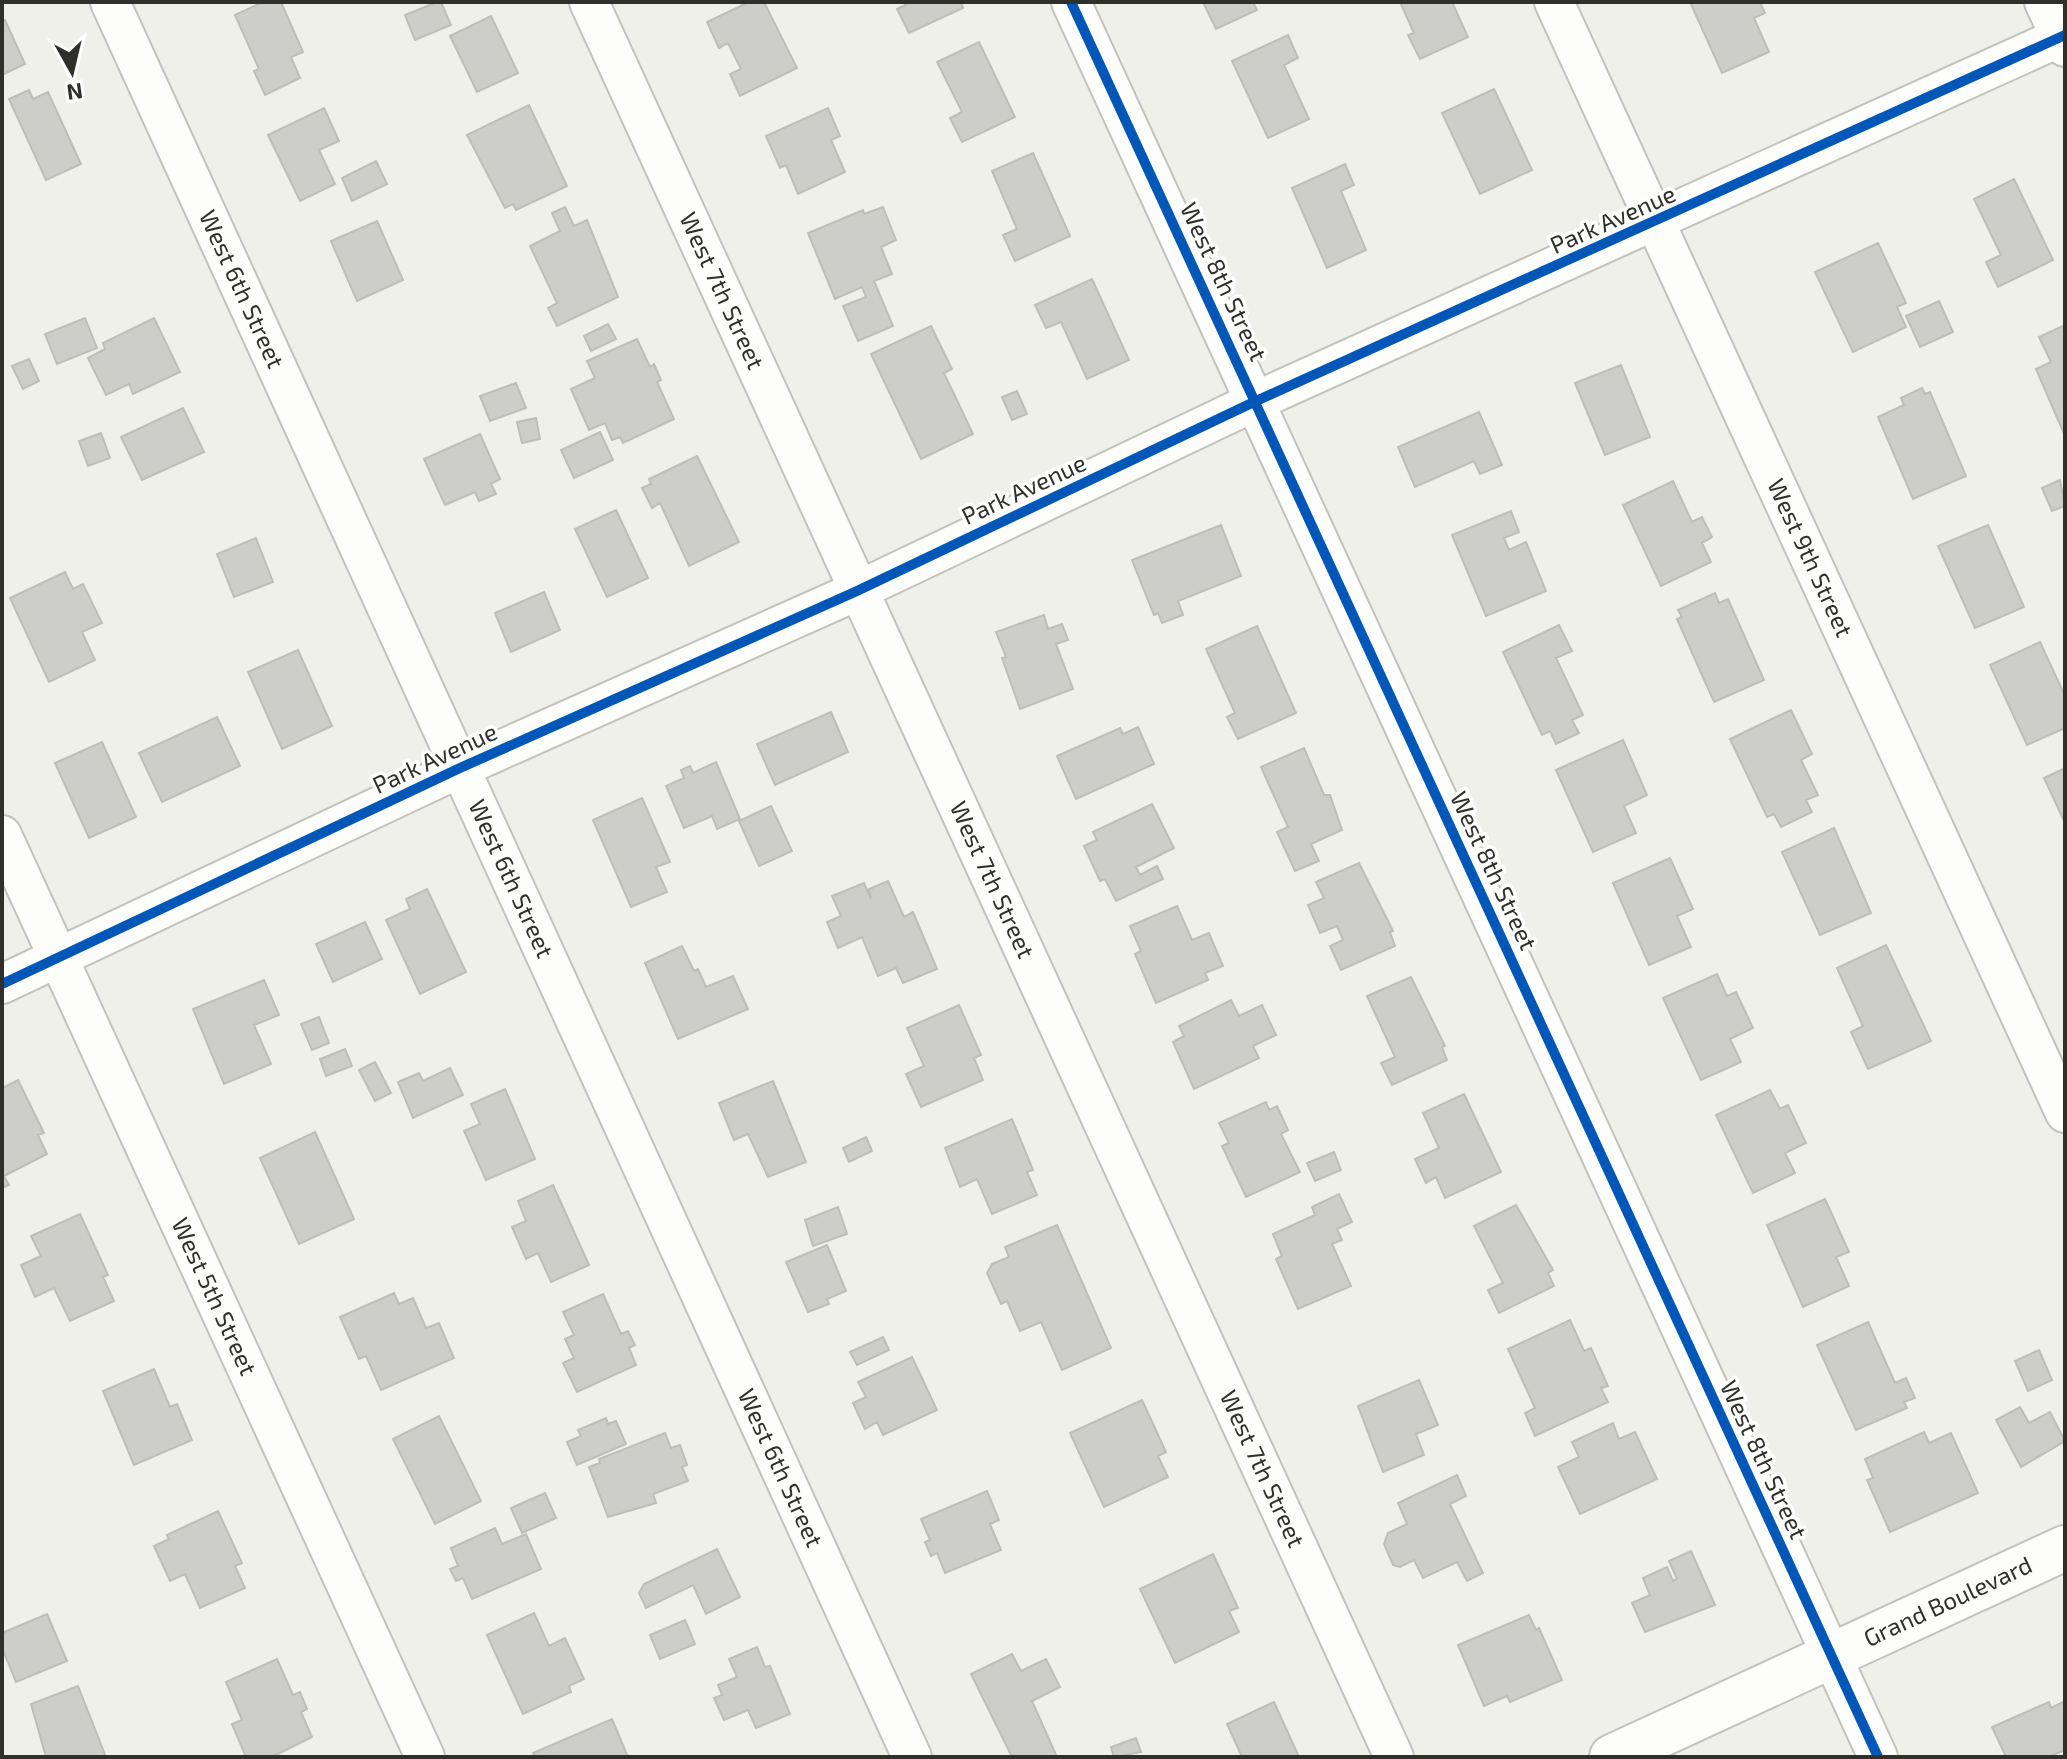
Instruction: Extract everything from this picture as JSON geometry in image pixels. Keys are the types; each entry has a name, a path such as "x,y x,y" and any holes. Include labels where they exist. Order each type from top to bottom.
{"street":[{"name":"West 6th Street","path":"110,2 912,1757"},
{"name":"West 7th Street","path":"589,2 1394,1757"},
{"name":"West 8th Street","path":"1071,2 1878,1757"},
{"name":"West 9th Street","path":"1554,2 2065,1113"},
{"path":"2044,2 2064,40"},
{"name":"Park Avenue","path":"2,984 460,768 857,591 1256,401 2064,40"},
{"name":"West 5th Street","path":"2,835 425,1757"},
{"name":"Grand Boulevard","path":"1612,1757 2065,1548"}],"building":[{"path":"263,2 281,2 303,52 291,57 300,78 265,95 254,71 259,69 235,15"},
{"path":"441,2 451,25 415,40 405,15"},
{"path":"749,2 764,2 797,68 740,96 730,74 741,69 728,43 719,48 707,22"},
{"path":"911,2 961,2 963,8 909,33 897,9"},
{"path":"1203,2 1253,2 1257,10 1216,29"},
{"path":"1400,2 1452,2 1468,37 1420,59 1408,35 1414,33"},
{"path":"1690,2 1760,2 1765,13 1754,18 1769,52 1722,73"},
{"path":"491,16 518,73 477,92 450,36"},
{"path":"5,20 25,64 2,75 2,21"},
{"path":"1288,35 1298,58 1284,65 1309,119 1268,138 1232,61"},
{"path":"979,42 1015,117 962,142 950,118 962,112 937,62"},
{"path":"1494,89 1532,170 1480,194 1442,113"},
{"path":"29,90 33,99 48,92 81,164 46,180 9,99"},
{"path":"529,105 567,186 516,210 513,204 505,208 467,135"},
{"path":"324,108 339,141 319,150 335,184 300,201 268,135"},
{"path":"828,108 840,136 831,140 845,172 798,194 786,165 780,168 766,136"},
{"path":"1033,153 1070,236 1015,261 1003,235 1017,229 992,171"},
{"path":"376,161 387,184 352,201 342,178"},
{"path":"1345,164 1354,185 1341,191 1366,250 1327,268 1292,188"},
{"path":"2014,179 2053,260 1998,287 1986,262 2001,255 1974,199"},
{"path":"565,207 574,226 587,220 618,297 557,326 548,308 557,303 530,246 560,231 552,213"},
{"path":"883,207 896,240 881,247 892,274 874,281 893,326 858,341 843,306 866,297 862,287 835,299 808,233 863,210 864,214"},
{"path":"377,221 403,280 357,301 331,241"},
{"path":"1878,243 1906,303 1897,307 1906,327 1853,352 1815,272"},
{"path":"1092,279 1129,360 1087,379 1061,322 1046,328 1035,305"},
{"path":"1939,301 1953,332 1920,347 1906,316"},
{"path":"85,318 97,348 57,364 45,334"},
{"path":"154,318 180,372 133,394 129,384 106,395 88,358 105,349 103,343"},
{"path":"608,324 616,339 591,351 584,336"},
{"path":"2065,325 2065,436 2036,369 2051,362 2039,337"},
{"path":"931,326 952,369 944,373 973,434 921,459 871,354"},
{"path":"637,339 650,367 654,364 661,380 657,382 674,419 623,443 620,437 612,440 605,423 589,430 571,389 595,378 587,361"},
{"path":"29,359 39,381 23,389 12,366"},
{"path":"1621,365 1650,437 1605,455 1575,383"},
{"path":"516,383 526,408 490,421 480,396"},
{"path":"1922,388 1925,394 1930,392 1966,476 1913,499 1878,417 1904,405 1901,398"},
{"path":"1017,391 1027,414 1012,420 1002,397"},
{"path":"183,408 204,452 142,480 121,437"},
{"path":"1479,412 1502,465 1480,474 1474,461 1415,487 1398,447"},
{"path":"536,418 540,439 522,443 517,422"},
{"path":"600,432 613,460 574,478 561,450"},
{"path":"101,433 110,458 88,466 79,441"},
{"path":"480,434 500,479 491,484 496,494 479,501 475,492 445,505 424,459"},
{"path":"697,456 739,542 689,566 660,503 652,508 642,488 651,484 649,479"},
{"path":"2060,480 2065,506 2052,511 2042,488"},
{"path":"1673,481 1692,522 1702,517 1712,537 1702,543 1711,562 1661,586 1623,505"},
{"path":"616,510 648,578 607,597 575,529"},
{"path":"1511,511 1519,532 1504,538 1509,550 1526,542 1546,591 1486,616 1452,535"},
{"path":"1221,525 1241,576 1178,601 1183,615 1162,623 1158,613 1154,615 1132,560"},
{"path":"1988,525 2024,607 1975,628 1938,546"},
{"path":"256,538 273,582 234,597 217,554"},
{"path":"65,572 73,589 83,584 102,623 82,632 95,660 49,682 10,598"},
{"path":"544,592 560,630 511,652 495,613"},
{"path":"1715,593 1719,603 1728,599 1764,680 1714,702 1677,619 1682,617 1678,610"},
{"path":"1044,615 1048,629 1062,624 1068,640 1056,644 1073,689 1020,709 996,632"},
{"path":"1559,625 1572,651 1556,658 1583,715 1572,720 1579,733 1556,744 1550,731 1542,735 1503,652"},
{"path":"1257,626 1296,713 1238,739 1227,717 1235,713 1206,649"},
{"path":"2040,642 2065,696 2065,728 2027,745 1990,665"},
{"path":"298,650 332,726 282,749 248,672"},
{"path":"1791,710 1812,754 1801,760 1818,795 1806,800 1812,812 1781,827 1774,814 1767,817 1730,739"},
{"path":"831,712 848,752 775,785 757,744"},
{"path":"217,717 240,766 162,802 139,753"},
{"path":"1138,727 1154,764 1076,799 1057,756 1120,728 1123,734"},
{"path":"1623,740 1647,795 1624,806 1636,833 1593,852 1556,770"},
{"path":"102,742 136,817 89,838 55,763"},
{"path":"1304,748 1324,795 1330,795 1342,830 1311,844 1319,861 1295,871 1277,832 1288,827 1261,767"},
{"path":"716,762 740,819 717,829 712,816 684,828 666,786 684,778 681,770 690,766 693,773"},
{"path":"2065,768 2065,823 2044,778"},
{"path":"642,798 670,862 656,867 667,892 631,907 593,820"},
{"path":"1152,804 1174,848 1136,867 1140,875 1157,866 1163,879 1116,901 1105,879 1100,881 1084,846 1097,840 1093,832"},
{"path":"771,806 792,851 759,866 739,821"},
{"path":"1834,828 1871,913 1820,935 1782,852"},
{"path":"1670,858 1693,909 1677,916 1691,947 1649,965 1613,883"},
{"path":"1359,863 1393,931 1390,932 1395,946 1341,970 1330,946 1343,940 1337,926 1320,933 1308,905 1324,898 1316,882"},
{"path":"888,881 904,917 913,912 937,969 903,983 896,968 878,976 862,937 838,948 827,922 841,916 832,896 864,883 871,899 869,889"},
{"path":"427,889 466,972 420,994 386,920 410,909 406,899"},
{"path":"1177,906 1192,940 1209,933 1223,966 1205,973 1208,980 1156,1003 1135,954 1141,951 1130,926"},
{"path":"365,922 382,959 333,982 316,944"},
{"path":"1886,945 1931,1041 1868,1069 1851,1032 1863,1026 1837,968"},
{"path":"682,946 706,987 733,976 748,1009 678,1039 645,963"},
{"path":"1717,974 1727,996 1736,992 1753,1028 1730,1039 1741,1062 1701,1080 1663,998"},
{"path":"1411,977 1445,1046 1442,1047 1447,1060 1392,1085 1381,1063 1395,1057 1367,996"},
{"path":"264,980 279,1015 254,1025 271,1064 224,1084 193,1009"},
{"path":"1231,1000 1239,1016 1262,1005 1276,1035 1253,1046 1259,1058 1194,1089 1173,1042 1184,1036 1179,1026"},
{"path":"959,1005 981,1055 974,1058 983,1080 921,1107 906,1074 924,1066 907,1028"},
{"path":"319,1017 329,1043 312,1050 301,1024"},
{"path":"345,1049 352,1066 326,1076 320,1059"},
{"path":"375,1062 391,1093 375,1101 359,1070"},
{"path":"450,1068 463,1095 413,1118 398,1082 419,1073 423,1081"},
{"path":"18,1080 44,1133 38,1135 47,1154 4,1176 9,1185 2,1188 2,1088"},
{"path":"773,1081 806,1162 768,1177 748,1134 734,1140 719,1103"},
{"path":"505,1089 535,1159 486,1180 464,1131 480,1124 471,1104"},
{"path":"1770,1090 1780,1109 1788,1105 1806,1143 1785,1153 1795,1173 1753,1193 1716,1115"},
{"path":"1464,1094 1501,1172 1445,1198 1436,1177 1426,1183 1415,1159 1439,1148 1423,1113"},
{"path":"1266,1102 1269,1110 1277,1106 1288,1130 1281,1134 1300,1172 1246,1197 1222,1146 1229,1143 1219,1123"},
{"path":"1012,1119 1033,1170 1027,1172 1037,1195 992,1214 977,1179 960,1187 945,1148"},
{"path":"315,1132 354,1219 299,1244 260,1158"},
{"path":"866,1137 872,1151 849,1162 843,1148"},
{"path":"1334,1152 1341,1170 1315,1181 1307,1163"},
{"path":"553,1185 589,1265 551,1282 538,1253 526,1259 512,1227 526,1221 518,1201"},
{"path":"1339,1194 1352,1222 1337,1229 1342,1240 1332,1244 1351,1286 1298,1309 1276,1259 1282,1256 1273,1234 1315,1215 1312,1207"},
{"path":"1825,1199 1849,1252 1836,1257 1849,1286 1803,1307 1767,1225"},
{"path":"1516,1205 1553,1270 1548,1273 1554,1286 1499,1313 1488,1290 1503,1283 1474,1226"},
{"path":"838,1207 847,1234 813,1246 805,1220"},
{"path":"80,1214 108,1275 103,1277 114,1301 70,1321 54,1288 35,1297 21,1265 41,1256 31,1236"},
{"path":"1057,1225 1111,1348 1062,1370 1041,1322 1020,1331 1007,1301 1001,1304 987,1273 992,1264 1009,1257 1005,1247"},
{"path":"827,1245 846,1291 827,1299 829,1304 808,1312 786,1262"},
{"path":"394,1293 399,1304 413,1298 426,1328 439,1323 454,1358 381,1390 366,1356 359,1359 340,1317"},
{"path":"603,1294 621,1334 628,1331 635,1345 629,1348 636,1365 577,1392 563,1363 574,1358 565,1339 574,1335 563,1312"},
{"path":"1570,1320 1584,1351 1591,1348 1608,1386 1601,1388 1608,1402 1535,1436 1525,1413 1535,1408 1508,1349"},
{"path":"1868,1322 1895,1383 1906,1378 1915,1398 1904,1402 1907,1408 1856,1430 1817,1345"},
{"path":"883,1337 889,1350 857,1365 850,1352"},
{"path":"2039,1350 2052,1380 2028,1391 2015,1361"},
{"path":"912,1357 937,1410 883,1435 877,1422 865,1429 853,1403 866,1397 858,1382"},
{"path":"154,1369 170,1407 177,1404 192,1440 134,1465 103,1391"},
{"path":"1419,1380 1438,1425 1416,1434 1424,1455 1383,1472 1358,1406"},
{"path":"1142,1400 1166,1452 1158,1456 1168,1477 1104,1507 1070,1433"},
{"path":"2020,1407 2029,1423 2050,1412 2065,1441 2021,1467 1996,1420"},
{"path":"439,1416 481,1501 435,1524 393,1439"},
{"path":"606,1418 608,1424 616,1421 626,1444 577,1465 567,1442 581,1436 578,1430"},
{"path":"1613,1423 1619,1439 1635,1432 1657,1479 1580,1514 1558,1467 1579,1457 1572,1442"},
{"path":"1924,1432 1929,1443 1951,1433 1978,1493 1890,1532 1867,1480 1873,1478 1865,1459"},
{"path":"665,1433 671,1448 680,1445 687,1465 682,1467 688,1481 653,1494 656,1503 608,1517 589,1467 600,1463 599,1459"},
{"path":"1457,1475 1466,1496 1450,1504 1483,1573 1467,1581 1457,1562 1423,1578 1414,1560 1400,1567 1393,1565 1384,1544 1388,1533 1407,1524 1398,1503"},
{"path":"987,1491 999,1520 990,1524 1001,1550 945,1573 937,1553 931,1556 925,1542 930,1540 921,1519"},
{"path":"545,1493 556,1518 522,1533 511,1508"},
{"path":"218,1511 242,1563 235,1566 245,1588 200,1608 185,1574 170,1581 154,1546 169,1539 167,1535"},
{"path":"495,1528 502,1544 526,1534 541,1569 472,1599 463,1578 456,1581 450,1569 458,1566 451,1548"},
{"path":"717,1549 740,1597 706,1614 693,1585 646,1608 639,1593 644,1584"},
{"path":"1691,1551 1715,1605 1645,1632 1632,1603 1650,1595 1643,1578 1667,1567 1673,1581 1677,1579 1669,1561"},
{"path":"1213,1554 1238,1608 1229,1611 1239,1632 1175,1663 1140,1589"},
{"path":"534,1613 549,1646 565,1638 584,1679 569,1686 571,1692 523,1714 487,1635"},
{"path":"47,1614 67,1661 16,1682 2,1648 2,1633"},
{"path":"1529,1615 1536,1630 1539,1628 1562,1680 1510,1702 1507,1696 1484,1706 1458,1645"},
{"path":"685,1620 695,1644 660,1659 650,1635"},
{"path":"757,1647 765,1667 770,1666 790,1714 756,1728 748,1710 724,1720 714,1698 722,1695 718,1685 737,1677 729,1659"},
{"path":"1012,1654 1021,1671 1046,1659 1060,1687 1032,1701 1057,1757 1012,1757 971,1674"},
{"path":"277,1659 293,1695 300,1692 307,1709 301,1712 312,1737 272,1757 246,1757 232,1724 242,1720 226,1682"},
{"path":"78,1686 106,1757 46,1757 31,1704"},
{"path":"2065,1701 2065,1750 2048,1757 2006,1757 1992,1727 2049,1702 2051,1708"},
{"path":"1274,1702 1299,1757 1242,1757 1227,1724"},
{"path":"612,1719 628,1757 535,1757 533,1753"},
{"path":"1136,1738 1141,1752 1114,1757 1111,1747"}],"cycle path":[{"path":"1071,2 1878,1757"},
{"path":"2,984 460,768 857,591 1256,401 2065,35"}]}
